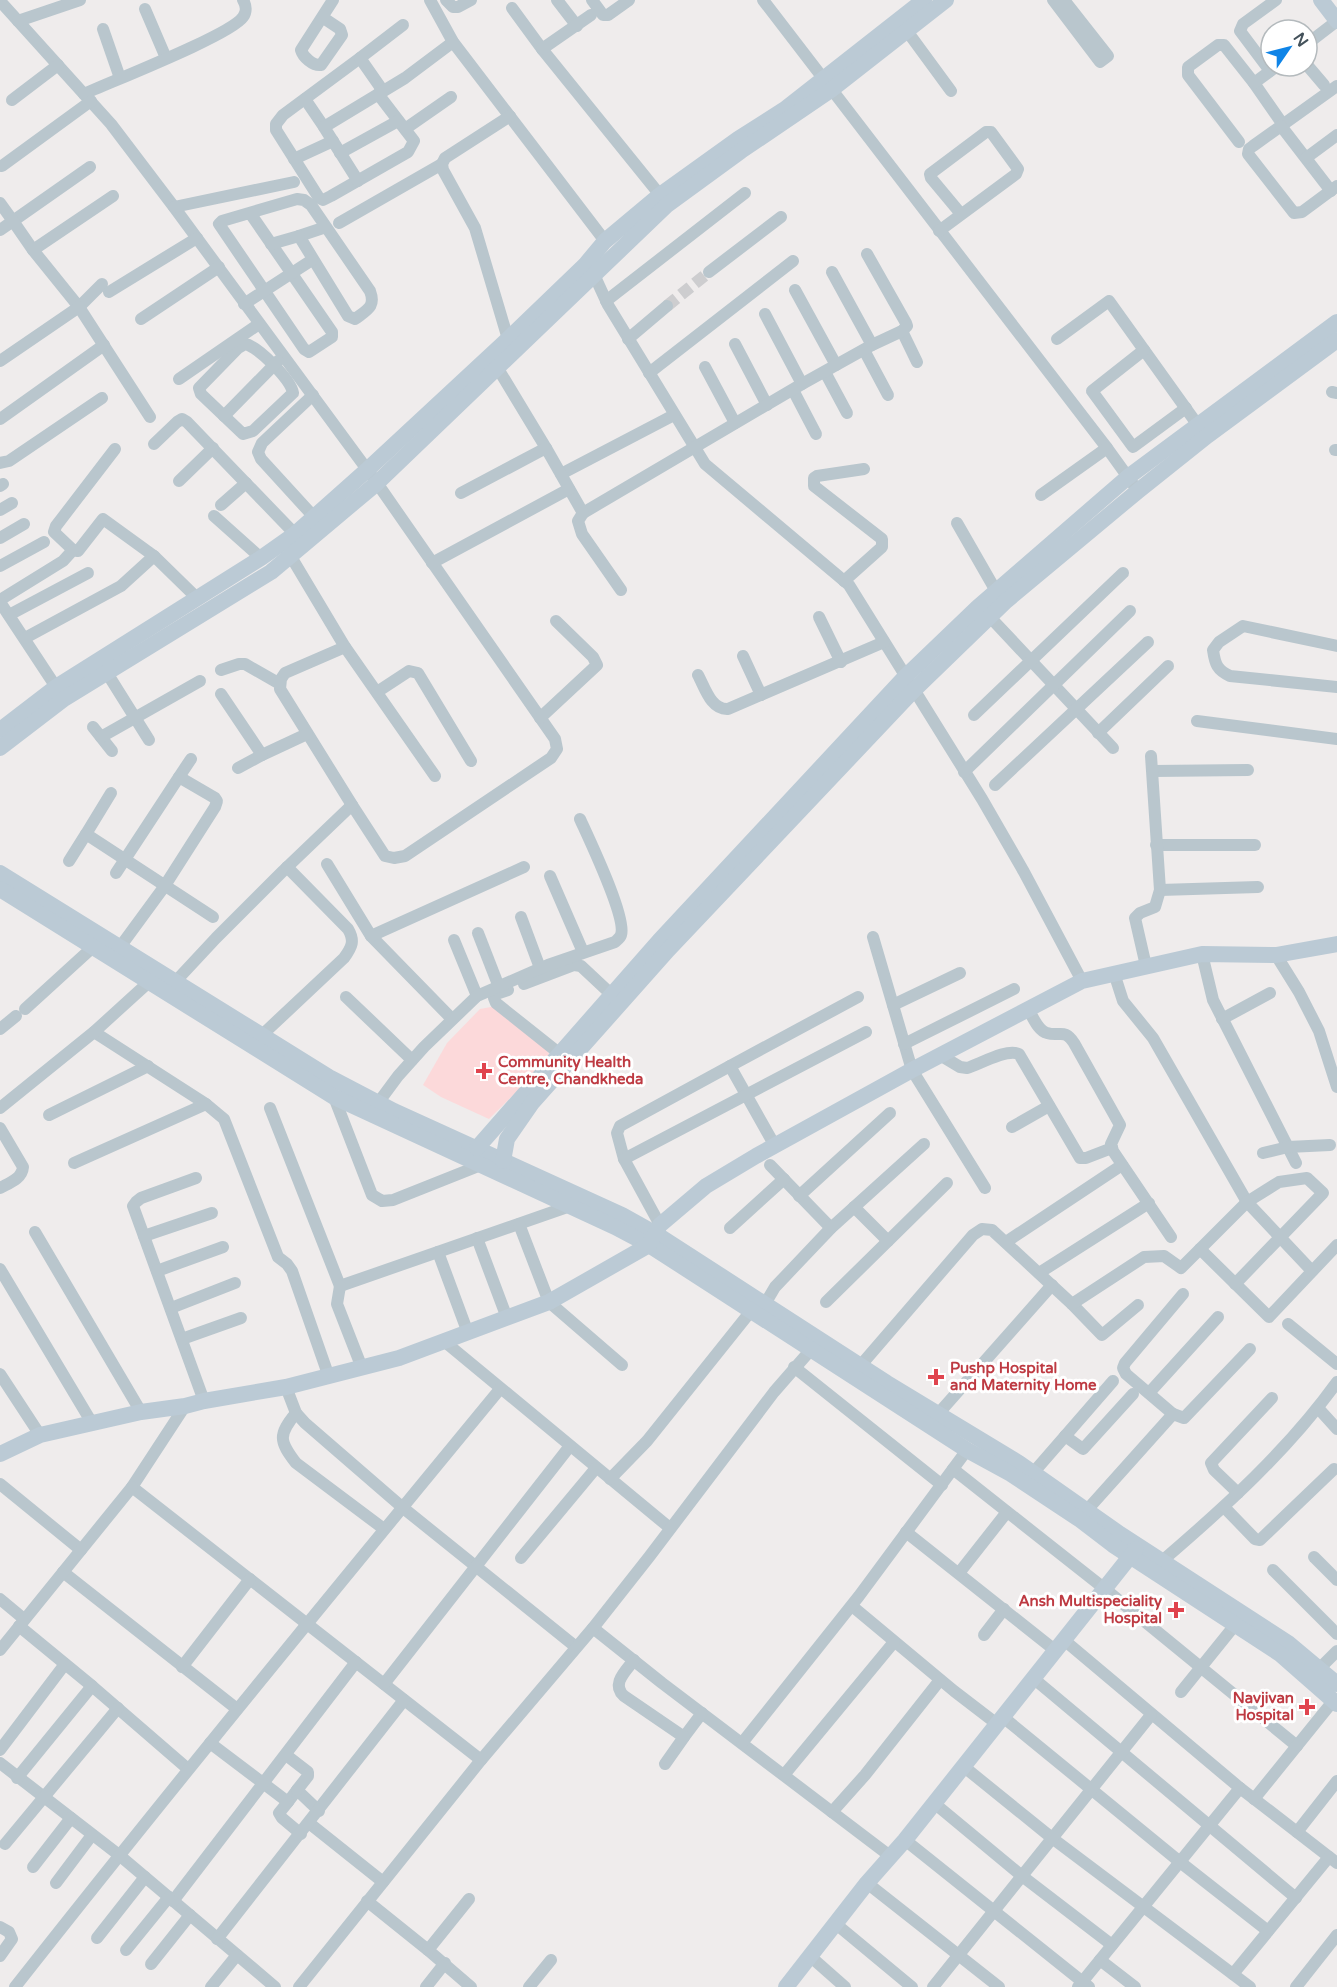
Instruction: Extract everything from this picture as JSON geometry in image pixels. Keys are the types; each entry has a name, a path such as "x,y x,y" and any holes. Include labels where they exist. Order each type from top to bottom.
{"street":[{"path":"18,21 80,0"},
{"path":"2,166 87,98 120,78 235,25 246,10 243,0"},
{"path":"322,17 333,0"},
{"path":"430,0 453,42 605,241"},
{"path":"446,0 453,7 458,7 471,0"},
{"path":"557,0 577,26"},
{"path":"592,0 603,15 608,15 629,0"},
{"path":"763,0 1138,491"},
{"path":"0,748 64,699 271,572 372,476 508,339 667,205 827,84 924,0"},
{"path":"0,730 56,687 261,558 372,476 497,367 591,268 605,241 660,195 738,139 907,31 946,0"},
{"path":"1053,0 1100,62 1108,56 1064,0"},
{"path":"1259,53 1240,31 1243,24 1276,0"},
{"path":"1319,35 1337,21 1321,0"},
{"path":"1332,0 1337,6"},
{"path":"0,1 111,124 219,267 372,476 555,739 557,749 550,758 405,856 394,858 385,856 280,689 285,674 345,647"},
{"path":"512,8 542,50 660,195"},
{"path":"145,9 166,58"},
{"path":"542,50 591,15"},
{"path":"360,58 401,125 414,141 408,152 324,200 319,198 294,159 276,130 276,124 283,115 403,25"},
{"path":"103,29 120,78"},
{"path":"907,31 951,91"},
{"path":"324,127 405,78 453,42"},
{"path":"1239,142 1188,75 1187,70 1191,65 1218,45 1224,45 1254,83 1280,122 1306,158 1334,189 1302,212 1294,213 1252,160 1248,154 1249,149 1280,122 1330,86"},
{"path":"12,100 58,65"},
{"path":"1254,83 1261,78"},
{"path":"340,153 401,125 451,97"},
{"path":"305,99 358,181"},
{"path":"271,244 332,225 442,164 445,158 510,116"},
{"path":"939,231 1016,174 1018,169 991,132 986,132 930,174 961,214"},
{"path":"1306,158 1337,135"},
{"path":"294,159 333,141"},
{"path":"442,164 443,170 475,228 508,339"},
{"path":"0,230 90,167"},
{"path":"174,207 294,182"},
{"path":"606,300 745,193"},
{"path":"33,250 112,196"},
{"path":"250,213 332,332 332,337 309,352 304,349 219,224 222,221 297,199 304,200 332,225 370,291 373,300 371,307 355,319 348,316 299,236"},
{"path":"0,203 33,250 79,307 150,417"},
{"path":"709,272 781,217"},
{"path":"0,361 105,288 197,238"},
{"path":"621,590 582,534 578,521 583,513 797,387 902,331 907,326 906,323 867,254"},
{"path":"244,304 312,260"},
{"path":"649,373 793,261"},
{"path":"141,319 219,267"},
{"path":"591,268 628,339 705,464 849,585 1024,872 1082,981"},
{"path":"832,272 888,395"},
{"path":"795,290 831,368 847,414"},
{"path":"1057,339 1109,301 1197,424"},
{"path":"628,339 667,306"},
{"path":"765,314 816,434"},
{"path":"503,1161 507,1138 532,1103 909,684 996,591 1128,477 1337,322"},
{"path":"179,379 259,324"},
{"path":"902,331 917,362"},
{"path":"477,1148 659,941 909,684 1138,491 1207,436 1337,340"},
{"path":"245,344 253,345 274,366 292,387 292,393 249,434 243,434 201,394 199,388 205,381 238,348 245,344"},
{"path":"735,344 767,405"},
{"path":"0,419 104,345"},
{"path":"1144,350 1092,391 1133,447 1186,408"},
{"path":"224,416 283,356"},
{"path":"497,367 583,513"},
{"path":"705,367 735,423"},
{"path":"312,395 262,443 258,452 261,459 314,517"},
{"path":"0,463 9,461 102,398"},
{"path":"561,474 674,415"},
{"path":"154,444 182,419 295,534"},
{"path":"179,481 213,448"},
{"path":"461,493 546,448"},
{"path":"1041,495 1107,448"},
{"path":"115,449 54,530 73,550 78,552 103,519 154,556 198,599"},
{"path":"843,581 882,547 882,539 814,486 813,482 817,476 864,469"},
{"path":"221,505 246,483"},
{"path":"432,563 569,489"},
{"path":"0,510 12,503"},
{"path":"214,516 261,558"},
{"path":"957,523 996,591"},
{"path":"0,538 24,524"},
{"path":"0,567 44,542"},
{"path":"3,607 63,561 73,550"},
{"path":"290,555 345,647 435,776"},
{"path":"25,638 121,586 154,556"},
{"path":"3,607 88,573"},
{"path":"974,715 1123,573"},
{"path":"3,607 56,687"},
{"path":"964,772 1130,611"},
{"path":"989,616 1113,748"},
{"path":"819,617 841,662"},
{"path":"540,718 597,665 593,657 556,621"},
{"path":"1337,646 1243,626 1219,642 1213,650 1214,662 1220,671 1230,676 1337,687"},
{"path":"698,675 714,704 721,709 728,709 884,642"},
{"path":"995,785 1148,642"},
{"path":"743,656 761,695"},
{"path":"221,670 245,664 280,684"},
{"path":"1098,733 1168,666"},
{"path":"377,692 409,671 418,673 471,761"},
{"path":"107,673 149,740"},
{"path":"101,737 200,681"},
{"path":"221,694 262,755"},
{"path":"1197,721 1337,739"},
{"path":"93,727 112,751"},
{"path":"238,768 308,734"},
{"path":"1146,966 1135,918 1140,913 1155,907 1160,890 1151,756"},
{"path":"116,873 191,759"},
{"path":"1153,771 1248,770"},
{"path":"120,947 164,886 218,801 179,777"},
{"path":"69,861 111,793"},
{"path":"175,982 285,869 352,805"},
{"path":"378,1103 412,1060 477,996 540,968 615,942 622,934 620,914 580,819"},
{"path":"86,834 213,917"},
{"path":"1156,845 1255,845"},
{"path":"327,864 371,936 452,1019"},
{"path":"371,936 524,867"},
{"path":"285,869 316,904"},
{"path":"262,1035 344,958 353,944 353,937 348,929 285,869"},
{"path":"0,873 329,1077 378,1103 622,1215 655,1235 967,1450 1011,1474 1079,1519 1135,1551 1162,1561 1288,1643 1336,1696 1254,1799"},
{"path":"550,876 583,952"},
{"path":"1160,890 1258,887"},
{"path":"0,889 334,1097 570,1206 655,1235"},
{"path":"521,917 540,968"},
{"path":"478,933 499,987"},
{"path":"873,938 912,1070 985,1188"},
{"path":"454,940 477,996"},
{"path":"0,1454 40,1435 141,1412 286,1387 399,1358 549,1302 655,1235 706,1186 912,1070 1082,981 1202,954 1276,955 1337,944"},
{"path":"0,1029 93,947"},
{"path":"1202,954 1213,1000 1296,1163"},
{"path":"1276,955 1319,1031 1337,1088"},
{"path":"560,1054 501,1008 494,998 496,994 574,965 581,966 612,995"},
{"path":"893,1005 960,973"},
{"path":"1114,973 1123,1001 1153,1038 1247,1202 1312,1271"},
{"path":"0,1108 94,1032 150,982"},
{"path":"904,1044 1014,990"},
{"path":"1222,1019 1270,993"},
{"path":"346,997 412,1060"},
{"path":"655,1235 624,1159 617,1132 620,1126 858,997"},
{"path":"1028,1009 1040,1029 1047,1034 1063,1033 1074,1042 1120,1125 1111,1144 1112,1148 1171,1237"},
{"path":"94,1032 206,1104 224,1119 278,1257 292,1271 329,1377"},
{"path":"624,1159 866,1032"},
{"path":"940,1055 960,1067 967,1068 1008,1052 1016,1052 1080,1158 1112,1148"},
{"path":"49,1115 148,1066"},
{"path":"730,1066 775,1146"},
{"path":"334,1097 372,1195 382,1202 393,1200 481,1165"},
{"path":"74,1163 206,1104"},
{"path":"1012,1127 1049,1106"},
{"path":"270,1108 340,1286 337,1305 362,1368"},
{"path":"799,1196 890,1113"},
{"path":"0,1128 23,1167 23,1172 17,1179 0,1188"},
{"path":"610,1479 647,1441 775,1287 831,1228 924,1144"},
{"path":"1263,1153 1288,1147 1330,1145"},
{"path":"770,1165 831,1228"},
{"path":"1006,1242 1122,1165"},
{"path":"196,1178 136,1202 133,1206 204,1401"},
{"path":"1072,1304 1144,1257 1164,1256 1181,1268 1247,1202 1279,1182 1307,1178 1323,1193 1235,1284"},
{"path":"730,1228 784,1179"},
{"path":"826,1302 947,1183"},
{"path":"1039,1273 1149,1203"},
{"path":"340,1286 570,1206"},
{"path":"854,1207 888,1241"},
{"path":"144,1236 212,1213"},
{"path":"519,1224 549,1302 622,1365"},
{"path":"861,1365 973,1235 982,1229 992,1230 1006,1242 1102,1335 1138,1305"},
{"path":"35,1232 141,1412"},
{"path":"477,1238 507,1318"},
{"path":"1200,1249 1269,1317 1337,1245"},
{"path":"157,1270 223,1247"},
{"path":"438,1252 468,1333"},
{"path":"0,1269 92,1423"},
{"path":"171,1308 235,1283"},
{"path":"938,1414 1052,1285"},
{"path":"1183,1294 1123,1368 1126,1374 1173,1414 1184,1418 1250,1349"},
{"path":"1149,1393 1218,1317"},
{"path":"182,1339 241,1318"},
{"path":"1287,1324 1337,1364"},
{"path":"445,1342 670,1528"},
{"path":"816,1345 861,1365 1033,1473 1087,1510 1135,1551 1235,1625 1314,1674"},
{"path":"299,1987 481,1760 593,1628 650,1557 794,1367 816,1345"},
{"path":"794,1367 942,1485"},
{"path":"0,1374 40,1435"},
{"path":"1033,1473 1113,1381"},
{"path":"1162,1561 1238,1493 1318,1408 1337,1382"},
{"path":"286,1387 296,1413 402,1507 576,1647"},
{"path":"15,1987 306,1623 500,1389"},
{"path":"1065,1436 1083,1449 1133,1394"},
{"path":"1238,1493 1214,1470 1211,1463 1272,1398"},
{"path":"0,1650 132,1487 185,1406"},
{"path":"1318,1408 1337,1429"},
{"path":"296,1413 283,1430 282,1440 286,1450 296,1463 384,1529"},
{"path":"1087,1510 1173,1414"},
{"path":"384,1684 570,1446"},
{"path":"742,1743 852,1606 967,1450"},
{"path":"521,1558 596,1468"},
{"path":"953,1469 1202,1667 1297,1746"},
{"path":"1224,1507 1255,1539 1260,1540 1334,1469"},
{"path":"0,1484 81,1550"},
{"path":"132,1487 481,1760"},
{"path":"958,1573 1007,1512"},
{"path":"906,1532 1004,1609 1060,1646 1151,1715 1333,1860 1296,1898 1233,1974"},
{"path":"786,1987 1135,1551"},
{"path":"1314,1557 1337,1580"},
{"path":"1273,1570 1337,1634"},
{"path":"63,1572 237,1709"},
{"path":"183,1666 250,1579"},
{"path":"0,1599 65,1664 188,1769"},
{"path":"852,1606 940,1680 1000,1720 1092,1789 1268,1931"},
{"path":"984,1635 1004,1609"},
{"path":"1181,1692 1235,1625"},
{"path":"593,1628 890,1856"},
{"path":"784,1775 894,1642"},
{"path":"1314,1674 1337,1651"},
{"path":"633,1660 618,1683 619,1692 684,1737"},
{"path":"126,1950 171,1899 286,1755 356,1662"},
{"path":"0,1750 65,1664"},
{"path":"1034,1678 1120,1753 1296,1898"},
{"path":"832,1812 865,1775 940,1680"},
{"path":"17,1778 92,1686"},
{"path":"217,1939 404,1700"},
{"path":"5,1845 118,1708"},
{"path":"665,1764 702,1713"},
{"path":"933,1987 1151,1715"},
{"path":"210,1743 262,1785 288,1802"},
{"path":"286,1755 308,1772 308,1776 279,1813 301,1834"},
{"path":"0,1763 119,1855 275,1987"},
{"path":"963,1766 1052,1838 1250,1987"},
{"path":"1297,1832 1337,1781"},
{"path":"905,1840 1083,1985 1100,1960 1240,1788"},
{"path":"297,1790 319,1811"},
{"path":"934,1803 1022,1876 1112,1945"},
{"path":"33,1868 70,1818"},
{"path":"309,1823 383,1881"},
{"path":"56,1883 92,1835"},
{"path":"97,1938 144,1877"},
{"path":"867,1883 999,1987"},
{"path":"429,1950 470,1899"},
{"path":"367,1901 445,1963 471,1987"},
{"path":"151,1964 190,1915"},
{"path":"836,1924 912,1987"},
{"path":"0,1927 9,1932 12,1939 0,1956"},
{"path":"1296,1987 1337,1935"},
{"path":"211,1987 237,1955"},
{"path":"811,1957 845,1987"},
{"path":"529,1987 551,1960"},
{"path":"1100,1960 1135,1987"},
{"path":"426,1987 445,1963"}],"shaded area":[{"name":"Community Health Centre, Chandkheda","path":"507,1004 552,1057 489,1119 441,1097 423,1085 447,1043 480,1009"}],"tunnel":[{"path":"667,306 709,272"}],"place":[{"name":"Community Health Centre, Chandkheda","path":"484,1071"},
{"name":"Pushp Hospital and Maternity Home","path":"936,1377"},
{"name":"Ansh Multispeciality Hospital","path":"1176,1610"},
{"name":"Navjivan Hospital","path":"1307,1707"}]}
